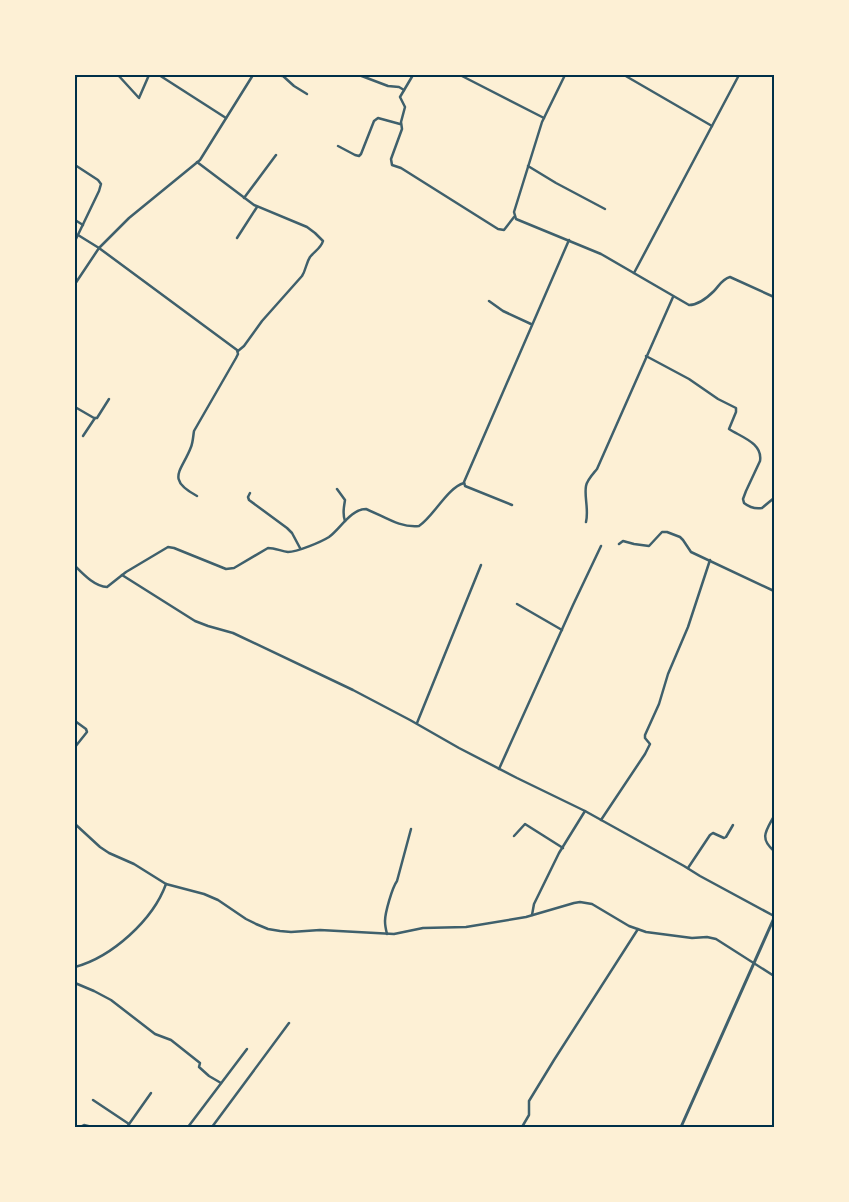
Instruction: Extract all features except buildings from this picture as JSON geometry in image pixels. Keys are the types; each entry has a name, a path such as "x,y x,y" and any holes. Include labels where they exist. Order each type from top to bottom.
{"street":[{"path":"75,79 77,75"},
{"path":"118,75 139,98 149,75"},
{"path":"159,75 226,118"},
{"path":"75,284 99,248 133,214 202,157 253,75"},
{"path":"272,75 283,76 307,94"},
{"path":"359,75 405,90"},
{"path":"413,75 400,98 404,104 400,122 402,129 391,159 392,164 498,229 504,230 514,217 544,118 565,75"},
{"path":"460,75 544,118"},
{"path":"624,75 712,126"},
{"path":"634,274 739,75"},
{"path":"338,146 359,156 376,118 401,124"},
{"path":"244,198 276,155"},
{"path":"197,162 257,207 307,227 322,239 323,243 310,257 302,276 238,351 236,358 194,431 192,445 178,474 178,479 182,486 197,496"},
{"path":"75,165 101,184 75,241"},
{"path":"528,166 605,209"},
{"path":"237,238 257,207"},
{"path":"514,217 596,252 686,304 695,305 713,292 725,279 730,277 774,297"},
{"path":"75,220 83,225"},
{"path":"78,235 99,248 238,351"},
{"path":"464,484 569,240"},
{"path":"586,522 588,512 586,485 597,469 673,297"},
{"path":"489,301 503,311 532,324"},
{"path":"646,356 689,379 718,399 736,408 729,429 757,447 760,455 760,461 744,495 744,503 762,508 774,498"},
{"path":"83,436 109,399"},
{"path":"75,407 95,418"},
{"path":"75,566 100,587 107,587 126,572 168,546 230,569 244,563 268,548 287,552 318,543 327,538 360,509 366,509 401,524 419,526 454,488 464,484 512,505"},
{"path":"337,489 345,500 342,510 345,521"},
{"path":"250,493 248,497 250,500 292,533 300,549"},
{"path":"619,544 623,541 650,546 664,531 682,538 691,552 774,591"},
{"path":"500,769 601,546"},
{"path":"601,820 649,747 649,743 644,737 659,704 668,674 688,627 710,560"},
{"path":"416,724 481,565"},
{"path":"122,575 195,621 233,633 353,690 500,769 601,820 774,917 681,1127"},
{"path":"517,604 562,630"},
{"path":"75,721 87,732 75,747"},
{"path":"532,915 534,904 584,811"},
{"path":"774,816 765,834 768,845 774,851"},
{"path":"75,824 109,853 134,864 166,884 204,894 218,900 252,922 270,929 291,932 320,930 400,933 424,928 466,926 532,915 574,903 585,902 638,929 692,938 711,938 721,942 774,976"},
{"path":"514,836 525,824 563,848"},
{"path":"688,868 710,835 713,833 724,838 733,825"},
{"path":"387,934 385,916 411,829"},
{"path":"75,968 111,950 133,932 156,904 166,884"},
{"path":"522,1127 529,1115 530,1101 554,1060 638,929"},
{"path":"75,983 103,996 121,1007 155,1034 171,1040 200,1063 199,1067 207,1075 221,1084"},
{"path":"212,1127 289,1023"},
{"path":"188,1127 247,1049"},
{"path":"127,1127 151,1093"},
{"path":"92,1100 129,1124"},
{"path":"80,1127 84,1125 92,1127"}]}
